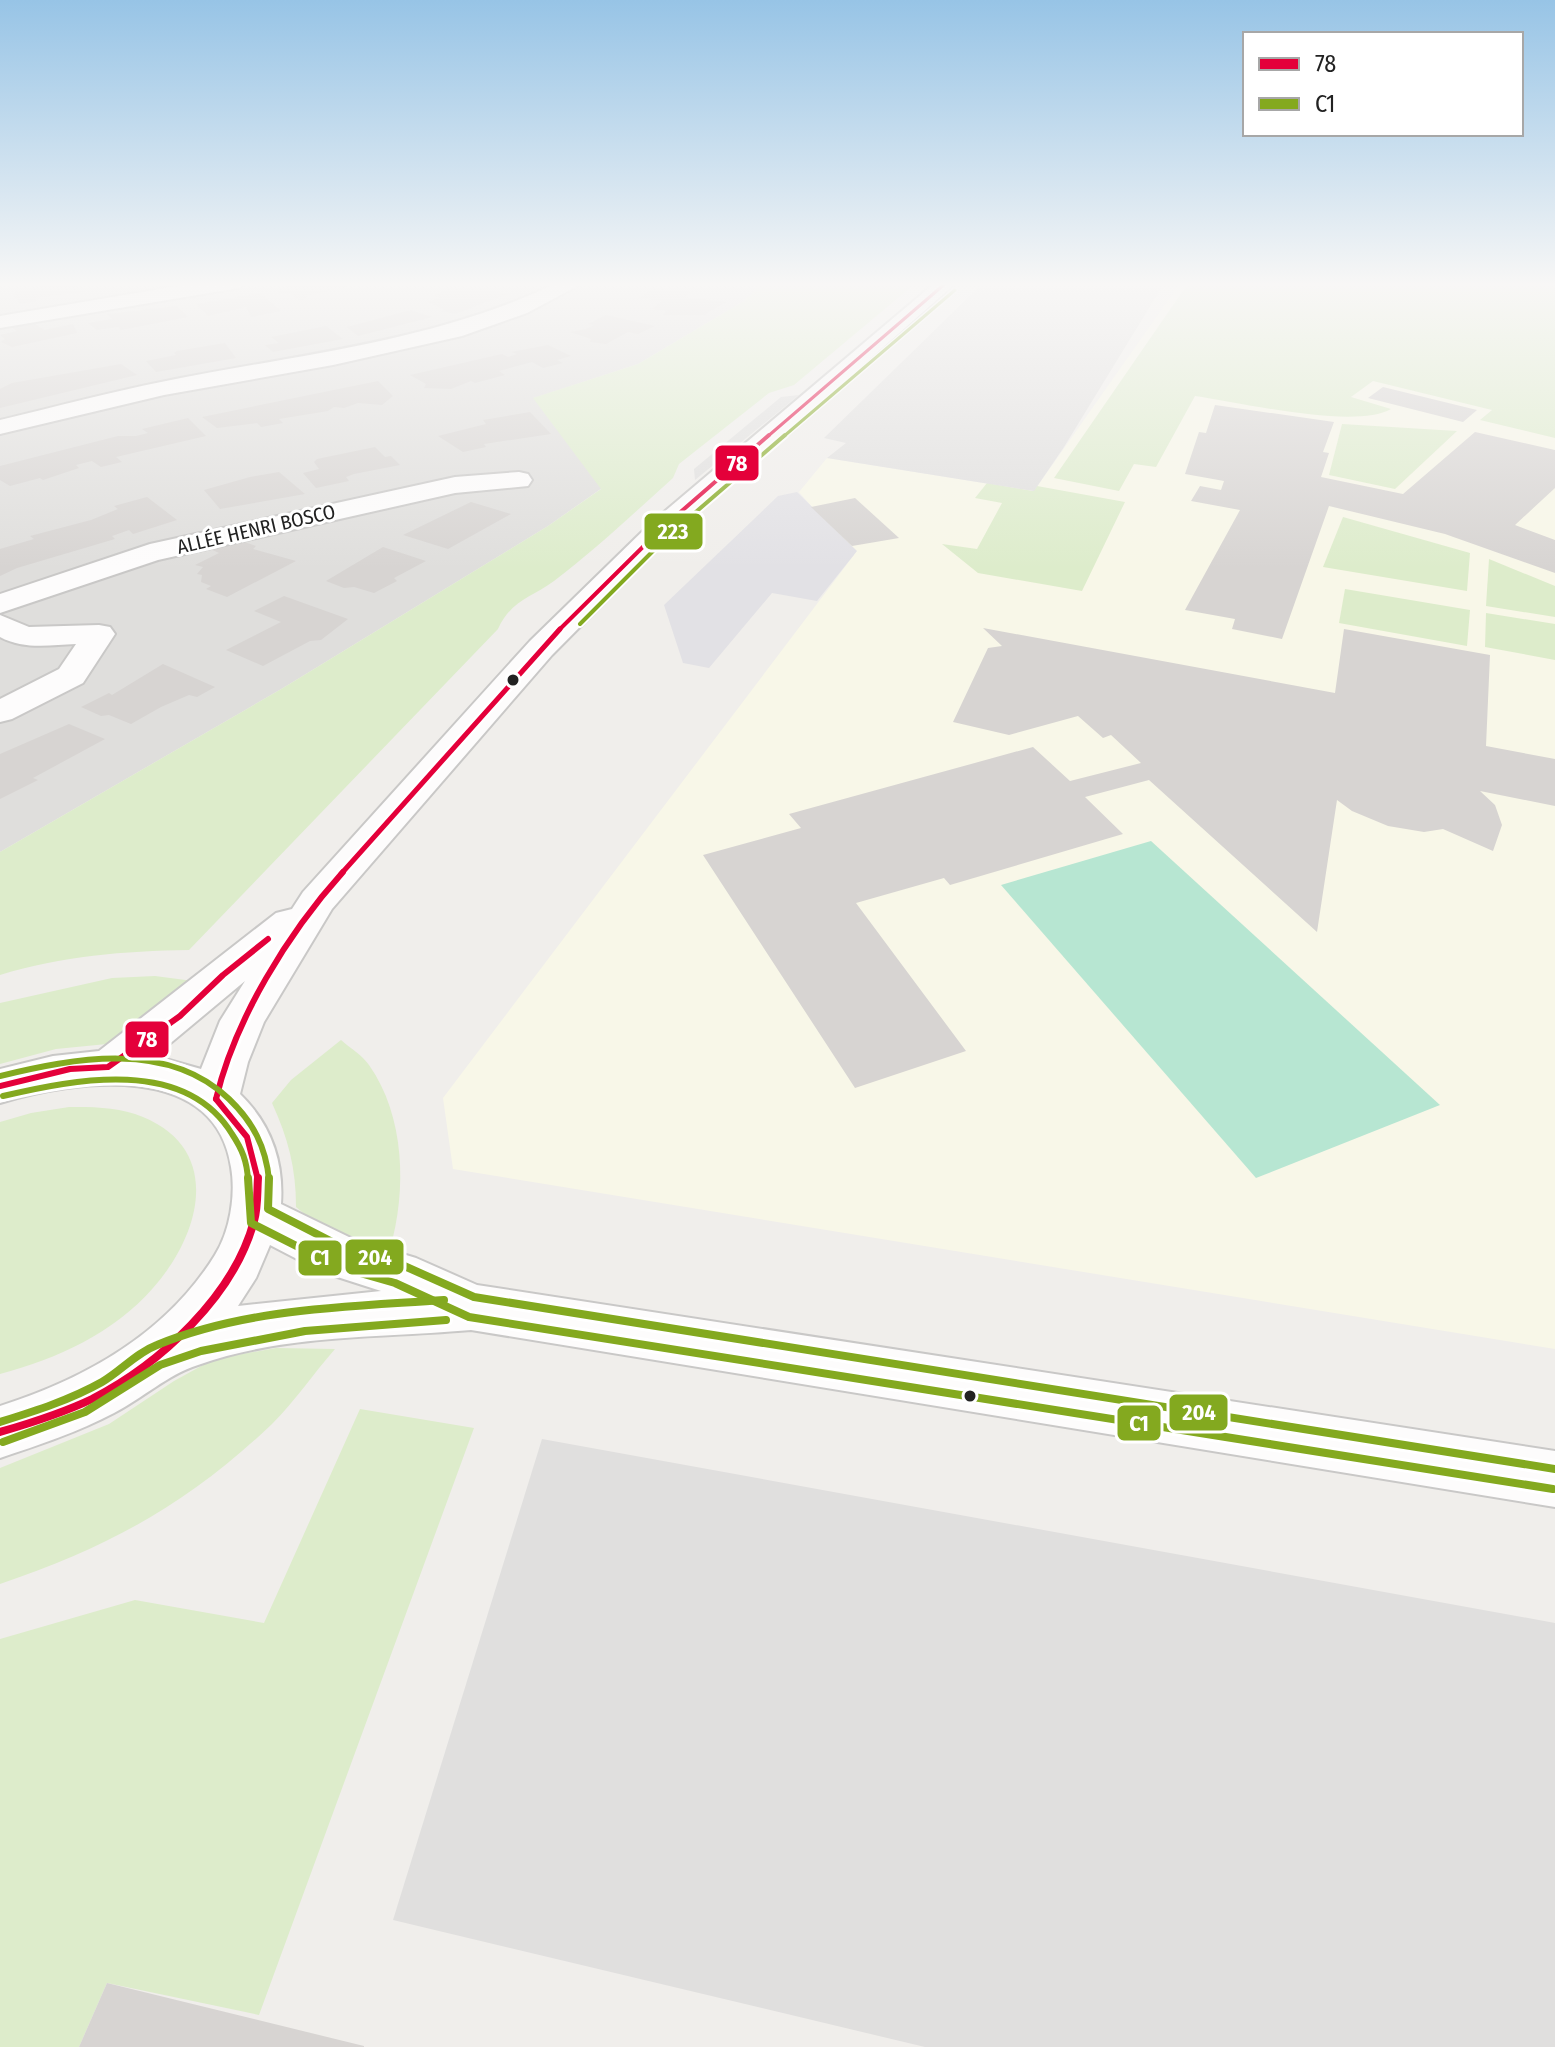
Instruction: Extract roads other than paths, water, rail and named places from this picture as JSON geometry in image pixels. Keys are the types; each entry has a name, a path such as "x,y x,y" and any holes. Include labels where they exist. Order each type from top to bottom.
{"street":[{"path":"0,427 164,388 223,378"},
{"path":"216,1099 225,1062 242,1021 317,901 583,604 661,529 837,378"},
{"name":"ALLÉE HENRI BOSCO","path":"0,604 150,553 455,485 519,480"},
{"path":"0,624 23,637 99,634 71,676 0,712"},
{"path":"108,1067 180,1016 223,975 317,901"},
{"path":"0,1086 70,1069 108,1067 168,1076 216,1099 237,1118 253,1145 260,1178 257,1215 239,1261 207,1308 160,1354 108,1390 50,1417 0,1432"},
{"path":"257,1215 340,1257 398,1274 471,1307"},
{"path":"160,1354 233,1331 307,1319 375,1317 471,1307 1555,1479"}]}
